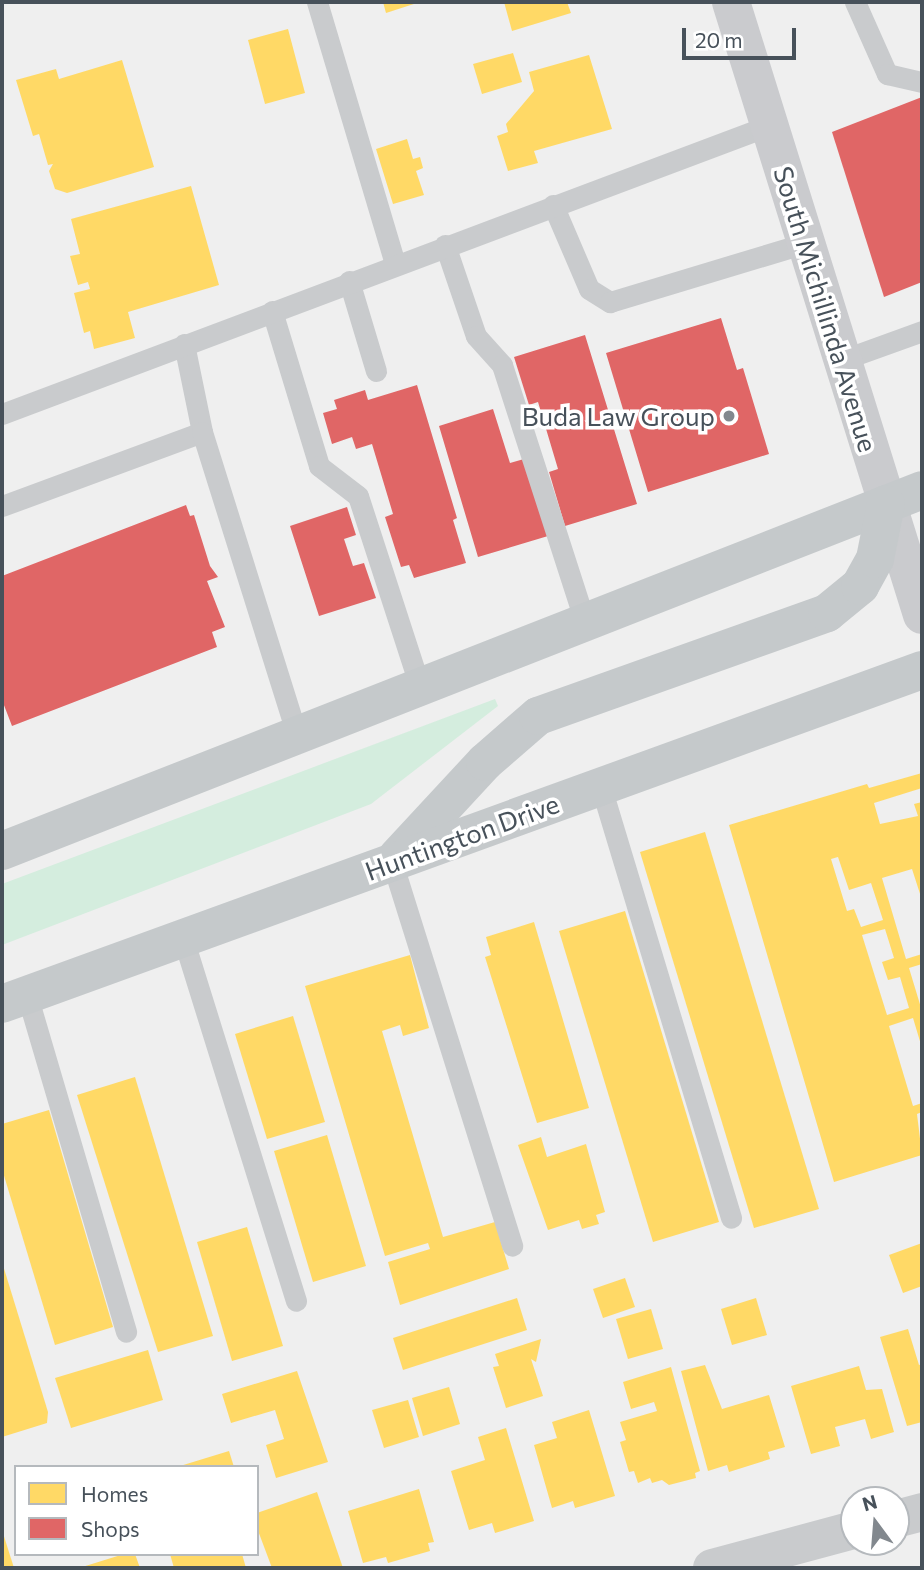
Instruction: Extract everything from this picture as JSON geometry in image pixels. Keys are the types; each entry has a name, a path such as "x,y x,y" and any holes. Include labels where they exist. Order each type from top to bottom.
{"main road":[{"name":"South Michillinda Avenue","path":"732,2 922,615"},
{"path":"2,851 922,490"},
{"path":"392,862 485,762 538,716 827,613 860,586 875,559 886,504"},
{"name":"Huntington Drive","path":"14,1000 922,670"}],"street":[{"path":"712,1568 840,1534"}],"lane":[{"path":"317,2 395,263"},
{"path":"855,2 887,74 922,82"},
{"path":"2,414 395,263 770,125"},
{"path":"553,205 589,289 610,302 806,243"},
{"path":"445,245 476,336 502,365 584,622"},
{"path":"349,281 376,371"},
{"path":"272,311 319,466 358,496 420,687"},
{"path":"842,360 922,331"},
{"path":"184,344 202,432 297,735"},
{"path":"2,506 202,432"},
{"path":"601,787 731,1218"},
{"path":"392,862 512,1246"},
{"path":"183,938 296,1301"},
{"path":"14,1000 126,1332"}],"green space":[{"path":"495,699 498,706 371,804 2,945 2,884"}],"building: Homes":[{"path":"383,2 420,2 386,13"},
{"path":"504,2 567,2 571,13 512,31"},
{"path":"288,29 305,93 265,104 248,40"},
{"path":"513,53 522,82 482,94 473,64"},
{"path":"589,55 612,129 534,151 538,163 508,171 497,136 508,132 506,124 534,91 529,72"},
{"path":"122,60 154,167 67,193 55,189 49,171 53,164 48,165 39,134 33,136 16,80 56,69 59,79"},
{"path":"407,139 413,159 420,157 423,168 416,171 424,195 393,204 376,149"},
{"path":"191,186 219,285 128,312 135,338 94,349 90,331 84,333 74,293 90,289 88,282 78,285 70,256 80,254 71,219"},
{"path":"922,773 922,788 874,803 880,824 918,816 914,804 922,802 922,900 912,869 882,878 906,959 922,954 922,964 909,968 922,1011 922,1048 913,1018 889,1026 913,1106 922,1103 922,1112 917,1114 922,1155 834,1182 729,825 867,784 869,788","holes":["838,857 849,890 871,883 883,920 861,927 854,909 847,911 831,859","885,929 894,958 882,962 888,980 900,977 909,1008 887,1015 862,935"]},
{"path":"705,832 819,1209 754,1228 640,852"},
{"path":"625,911 719,1222 653,1242 559,931"},
{"path":"534,922 589,1108 537,1123 485,957 491,955 486,937"},
{"path":"410,955 429,1028 403,1036 400,1025 382,1031 443,1237 495,1222 509,1269 400,1305 388,1262 430,1249 428,1243 385,1256 305,986"},
{"path":"293,1016 325,1122 267,1139 235,1034"},
{"path":"135,1077 213,1336 158,1352 77,1095"},
{"path":"49,1110 113,1327 55,1345 2,1169 2,1124"},
{"path":"327,1135 366,1266 313,1282 274,1151"},
{"path":"541,1137 547,1157 586,1144 605,1212 596,1215 599,1224 582,1229 579,1220 548,1230 518,1145"},
{"path":"247,1227 283,1346 232,1361 197,1242"},
{"path":"922,1243 922,1286 903,1293 889,1255"},
{"path":"2,1262 48,1412 47,1423 2,1437"},
{"path":"625,1278 635,1307 603,1318 593,1289"},
{"path":"517,1298 527,1330 403,1370 393,1338"},
{"path":"756,1298 767,1335 732,1345 721,1309"},
{"path":"651,1309 663,1349 628,1359 616,1319"},
{"path":"908,1329 919,1365 922,1364 922,1422 907,1426 880,1337"},
{"path":"541,1339 536,1362 531,1359 543,1396 506,1408 493,1367 499,1366 495,1354"},
{"path":"148,1350 163,1400 71,1428 55,1378"},
{"path":"705,1365 722,1409 769,1395 785,1447 768,1452 770,1459 729,1472 727,1465 708,1471 681,1371"},
{"path":"859,1366 866,1390 882,1389 894,1432 871,1439 865,1419 835,1427 840,1446 811,1454 791,1386"},
{"path":"671,1367 700,1471 695,1473 696,1478 669,1485 662,1480 652,1483 650,1478 638,1483 634,1471 629,1472 620,1442 626,1440 620,1422 657,1411 654,1402 631,1409 623,1382"},
{"path":"297,1371 328,1462 276,1478 266,1445 284,1439 275,1410 231,1423 222,1394"},
{"path":"449,1387 460,1424 423,1436 412,1398"},
{"path":"408,1400 419,1437 384,1448 372,1410"},
{"path":"589,1410 615,1496 575,1508 573,1501 552,1508 534,1445 557,1438 552,1422"},
{"path":"506,1428 534,1521 495,1533 492,1523 469,1530 451,1471 485,1460 478,1437"},
{"path":"229,1451 233,1465 183,1465"},
{"path":"419,1489 434,1542 428,1543 430,1551 388,1563 386,1557 363,1563 348,1511"},
{"path":"317,1492 343,1568 272,1568 259,1533 259,1512"},
{"path":"2,1530 14,1568 2,1568"},
{"path":"118,1556 136,1556 140,1568 79,1568"},
{"path":"171,1556 243,1556 246,1568 174,1568"}],"building: Shops":[{"path":"922,97 922,282 884,297 832,132"},
{"path":"721,318 737,370 743,368 769,454 648,492 606,353"},
{"path":"585,335 637,504 565,526 549,472 558,469 538,402 529,405 514,357"},
{"path":"417,385 457,518 453,520 466,563 414,578 409,565 401,567 385,517 393,514 372,444 356,449 352,437 332,444 323,413 337,409 334,400 365,390 368,400"},
{"path":"493,409 510,463 524,459 548,536 478,557 439,426"},
{"path":"186,505 190,516 194,515 210,566 218,577 207,581 225,627 212,632 217,647 12,726 2,700 2,576"},
{"path":"347,507 356,535 344,539 353,566 364,563 376,598 319,616 290,526"}],"place":[{"name":"Buda Law Group","path":"729,416"}]}
